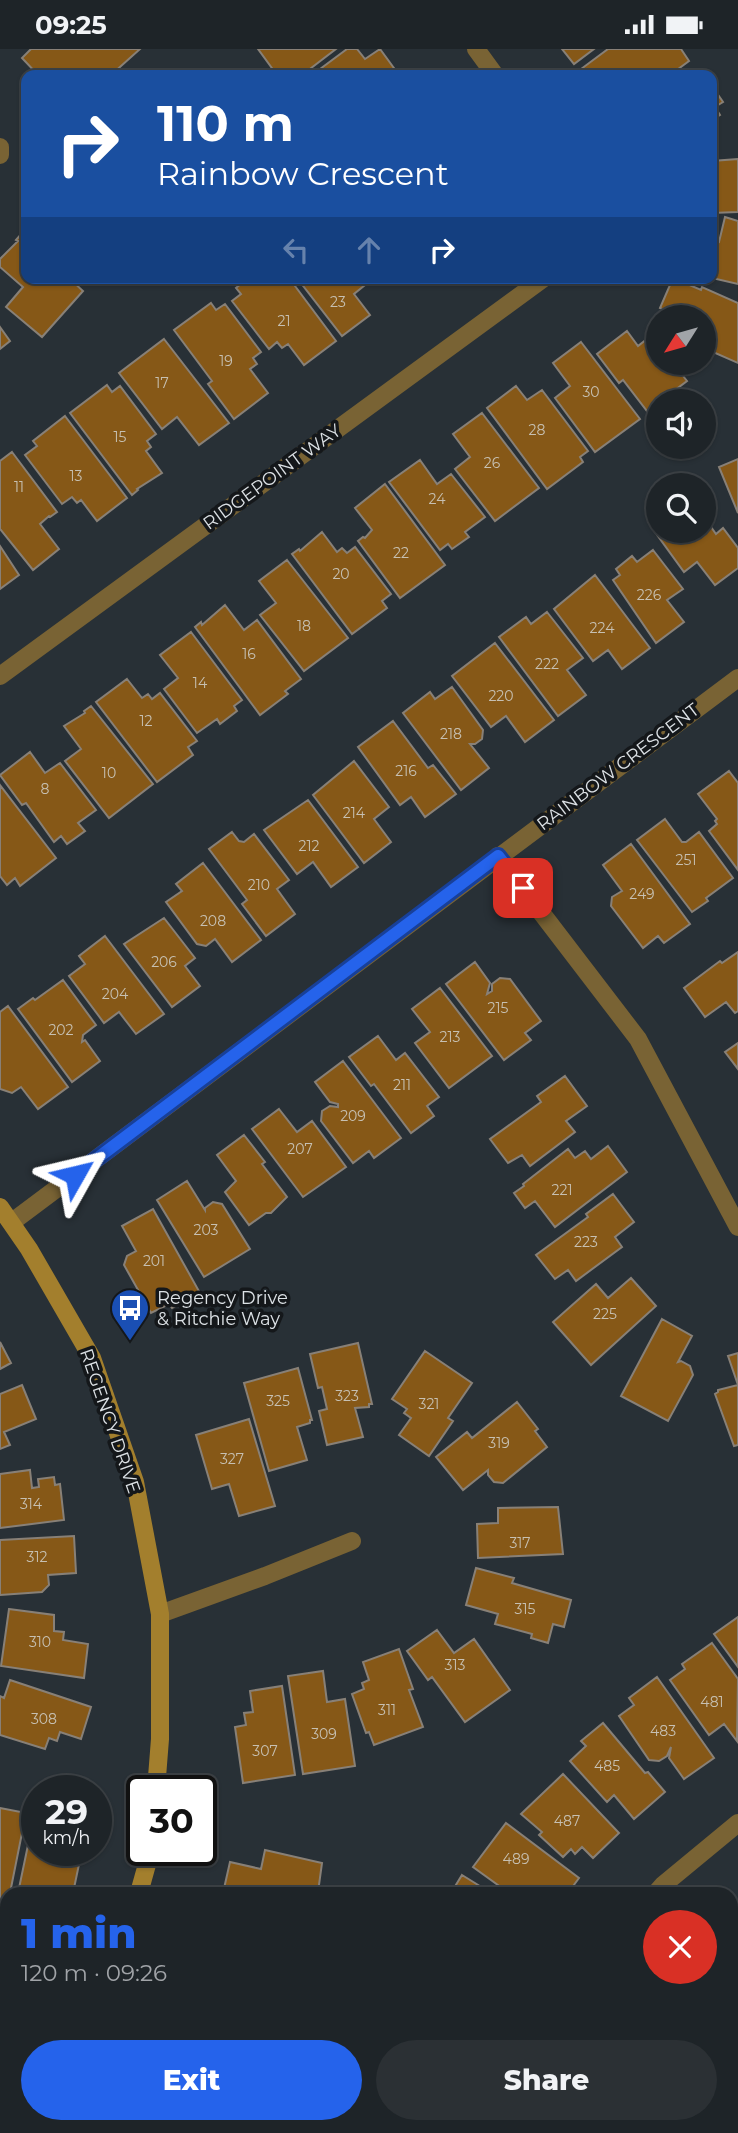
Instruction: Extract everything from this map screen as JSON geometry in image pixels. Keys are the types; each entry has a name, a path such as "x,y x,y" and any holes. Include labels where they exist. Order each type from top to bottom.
{"street":[{"path":"476,49 491,70"},
{"path":"0,148 0,155"},
{"name":"RIDGEPOINT WAY","path":"0,675 536,284"},
{"name":"RAINBOW CRESCENT","path":"12,1222 738,678"},
{"path":"498,856 638,1039 738,1227"},
{"name":"REGENCY DRIVE","path":"0,1207 12,1222 92,1358 135,1482 160,1614 160,1739 157,1775"},
{"path":"160,1614 352,1541"},
{"path":"661,1887 738,1823"},
{"path":"141,1887 147,1866"}],"building":[{"path":"31,49 140,49 117,70 33,70 22,58"},
{"path":"258,49 336,49 309,70 273,70"},
{"path":"347,49 357,49 365,59 380,49 395,70 319,70"},
{"path":"562,49 594,49 574,64"},
{"path":"608,49 681,49 689,61 677,70 580,70"},
{"path":"717,93 723,102 717,106"},
{"path":"738,159 738,212 717,213 717,161"},
{"path":"725,217 738,221 738,284 717,279 719,242"},
{"path":"21,234 21,284 75,284 83,291 42,337 6,307 23,287 0,267 0,259 18,241 16,240"},
{"path":"241,284 293,284 336,341 304,365 288,344 282,348 277,342 269,349 232,301 241,294 236,288"},
{"path":"302,284 366,284 354,294 370,315 342,336"},
{"path":"670,284 687,284 701,290 702,287 738,303 738,363 716,353 716,305 661,305"},
{"path":"211,303 216,310 225,304 261,352 253,358 257,364 250,369 268,393 234,419 208,384 212,381 174,330"},
{"path":"0,327 10,341 0,349"},
{"path":"627,331 638,346 646,340 646,375 682,375 687,381 676,389 646,389 646,410 623,380 619,383 597,354"},
{"path":"164,339 229,423 199,445 177,417 162,429 119,373"},
{"path":"581,342 640,419 595,452 555,398 570,386 553,363"},
{"path":"107,385 112,392 120,386 156,434 147,441 151,447 146,451 162,473 132,495 70,413"},
{"path":"516,386 527,400 542,390 588,451 580,457 583,462 547,489 487,408"},
{"path":"482,413 539,488 495,521 455,469 470,457 453,434"},
{"path":"65,416 127,498 97,521 81,500 77,503 72,497 62,504 25,455 37,446 33,441"},
{"path":"12,452 57,512 40,524 59,549 33,570 0,529 0,461"},
{"path":"738,459 738,513 719,467"},
{"path":"420,460 437,484 451,474 485,517 465,532 469,537 452,549 448,544 440,550 389,482"},
{"path":"385,484 445,565 400,598 358,541 372,530 355,508"},
{"path":"723,528 738,548 738,568 715,585 697,562 684,572 663,543 716,543 716,534"},
{"path":"322,532 337,552 342,548 347,553 355,547 391,594 382,601 387,608 352,634 292,554 299,549 300,551"},
{"path":"0,546 19,575 0,589"},
{"path":"653,550 683,589 667,600 684,622 656,643 613,580 620,575 616,569 632,556 637,562"},
{"path":"287,560 348,638 304,671 260,615 276,603 259,581"},
{"path":"595,575 650,648 622,669 608,650 593,661 554,609"},
{"path":"225,605 244,630 257,620 301,679 285,691 288,694 260,715 195,627 201,622 202,625"},
{"path":"547,612 583,658 567,670 586,695 558,716 499,637 526,617 531,624"},
{"path":"191,632 242,700 234,706 237,711 220,724 217,719 197,733 164,689 178,678 160,655"},
{"path":"495,643 554,720 525,742 506,716 491,727 452,676"},
{"path":"127,679 142,698 148,694 152,699 160,693 197,741 188,747 193,755 157,782 96,702"},
{"path":"452,687 483,730 482,739 470,744 489,768 461,790 403,713 430,692 435,699"},
{"path":"91,706 153,784 109,818 65,761 81,749 64,726"},
{"path":"393,721 428,768 433,765 456,794 425,817 411,797 400,805 358,747"},
{"path":"30,752 45,773 60,763 96,810 78,823 85,831 67,844 61,836 54,842 26,803 22,805 0,775"},
{"path":"354,761 389,807 374,819 391,842 364,863 313,795"},
{"path":"729,771 738,783 738,870 709,831 717,824 717,819 698,794"},
{"path":"0,785 56,858 20,886 15,878 7,885 0,876"},
{"path":"308,800 358,867 331,887 313,862 297,874 264,830"},
{"path":"665,819 682,842 699,832 733,878 692,912 637,840"},
{"path":"232,832 239,841 244,842 254,834 289,880 277,889 295,914 266,936 242,904 247,900 209,849"},
{"path":"631,844 690,924 664,943 658,936 643,948 611,906 612,897 622,891 603,865"},
{"path":"203,863 261,940 232,962 215,939 206,946 197,944 166,902 182,891 176,884"},
{"path":"164,918 195,958 185,966 200,986 172,1007 124,944"},
{"path":"105,936 164,1014 136,1034 119,1012 104,1023 69,976 85,964 79,956"},
{"path":"738,952 738,1011 735,1013 726,1002 705,1017 684,988 720,961 722,963"},
{"path":"475,962 490,983 487,994 492,991 492,984 500,978 510,979 541,1021 525,1033 531,1040 504,1060 446,984"},
{"path":"63,980 96,1025 83,1035 82,1042 85,1040 100,1061 72,1082 18,1009"},
{"path":"440,988 492,1056 449,1088 415,1043 430,1032 412,1009"},
{"path":"8,1006 68,1087 38,1109 21,1087 12,1093 0,1089 0,1012"},
{"path":"378,1036 396,1060 405,1053 439,1097 427,1106 434,1116 411,1133 374,1084 371,1086 349,1057"},
{"path":"738,1043 738,1069 725,1052"},
{"path":"343,1061 401,1138 374,1158 369,1151 353,1163 321,1121 322,1111 330,1106 338,1107 338,1104 330,1102 315,1082"},
{"path":"565,1076 587,1106 566,1121 575,1132 530,1166 522,1155 508,1163 490,1139 541,1102 537,1096"},
{"path":"279,1109 297,1132 312,1121 346,1167 303,1197 252,1129"},
{"path":"244,1135 287,1197 271,1213 266,1213 249,1225 225,1192 236,1181 217,1155"},
{"path":"608,1146 627,1172 555,1227 535,1201 525,1208 514,1193 568,1149 575,1158 585,1151 591,1159"},
{"path":"187,1181 205,1210 213,1202 222,1204 250,1249 204,1277 157,1200"},
{"path":"613,1194 634,1222 615,1237 622,1247 576,1281 568,1270 555,1279 536,1255 588,1217 586,1214"},
{"path":"153,1209 200,1293 172,1308 169,1304 151,1313 124,1265 127,1256 136,1251 122,1226"},
{"path":"631,1278 656,1306 591,1365 553,1322 596,1284 608,1298"},
{"path":"662,1319 692,1336 678,1362 690,1366 693,1375 668,1421 621,1396"},
{"path":"0,1342 11,1363 0,1369"},
{"path":"358,1343 372,1404 369,1404 369,1407 355,1408 363,1437 327,1445 319,1411 327,1409 322,1387 318,1388 310,1354"},
{"path":"425,1351 472,1383 448,1418 453,1421 429,1456 399,1435 411,1418 404,1413 407,1409 392,1399"},
{"path":"738,1353 738,1385 728,1356"},
{"path":"298,1368 312,1420 297,1427 307,1460 269,1471 244,1383"},
{"path":"22,1385 36,1419 4,1432 10,1445 0,1449 0,1394"},
{"path":"738,1385 738,1445 734,1446 715,1394 718,1390"},
{"path":"517,1402 538,1429 535,1431 547,1447 503,1483 494,1482 488,1475 488,1470 463,1490 436,1457 467,1432 472,1438"},
{"path":"249,1419 275,1506 239,1516 229,1484 212,1489 196,1435"},
{"path":"30,1470 32,1488 39,1487 38,1479 54,1477 55,1485 60,1484 64,1520 0,1528 0,1474"},
{"path":"558,1507 563,1554 478,1558 477,1524 498,1523 498,1508"},
{"path":"74,1536 76,1573 48,1575 49,1585 42,1592 0,1595 0,1540"},
{"path":"476,1568 514,1578 512,1583 571,1600 564,1627 553,1624 548,1643 531,1638 532,1634 495,1624 498,1614 466,1605"},
{"path":"9,1609 54,1615 54,1631 64,1632 63,1640 88,1644 84,1678 1,1666"},
{"path":"738,1617 738,1667 714,1634"},
{"path":"437,1630 454,1653 474,1639 510,1690 465,1722 432,1677 428,1680 407,1651"},
{"path":"712,1643 738,1679 737,1741 724,1724 709,1735 670,1680 685,1669 682,1664"},
{"path":"399,1649 413,1689 409,1690 423,1727 374,1745 369,1732 366,1733 352,1694 364,1689 362,1683 369,1680 363,1662"},
{"path":"323,1671 327,1702 345,1699 355,1766 303,1774 288,1676"},
{"path":"657,1677 714,1758 684,1779 669,1758 671,1747 667,1756 659,1761 649,1760 619,1716 634,1705 629,1698"},
{"path":"10,1680 91,1707 81,1739 60,1732 57,1741 49,1738 45,1749 0,1735 0,1696 4,1698"},
{"path":"282,1686 295,1775 243,1783 235,1727 246,1725 244,1713 253,1712 250,1691"},
{"path":"603,1723 645,1773 648,1772 665,1792 634,1819 614,1795 607,1802 570,1761 586,1746 581,1741"},
{"path":"563,1774 619,1833 593,1858 582,1847 575,1854 571,1849 563,1857 539,1835 542,1832 521,1814"},
{"path":"0,1808 21,1812 21,1838 11,1887 0,1887"},
{"path":"506,1823 579,1878 572,1887 501,1887 473,1867"},
{"path":"265,1850 322,1863 318,1887 224,1887 230,1862 261,1869"},
{"path":"24,1866 79,1866 74,1887 19,1887"},
{"path":"462,1875 481,1887 455,1887"}],"place":[{"name":"Regency Drive & Ritchie Way","path":"130,1342"}],"route":[{"path":"75,1175 498,856 523,888"}]}
